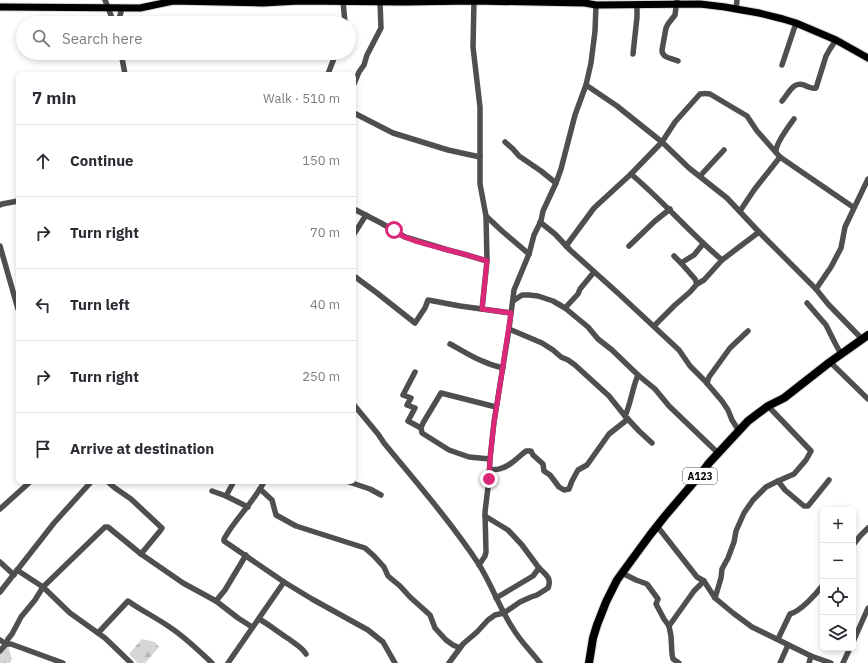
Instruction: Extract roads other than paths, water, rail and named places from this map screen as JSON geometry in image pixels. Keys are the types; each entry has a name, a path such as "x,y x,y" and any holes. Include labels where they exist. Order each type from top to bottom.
{"highway":[{"name":"A123","path":"588,663 593,638 599,620 606,602 622,573 657,526 700,476 709,462 748,422 768,406 784,398 865,337"}],"main road":[{"path":"0,7 140,8 173,0 585,2 596,5 677,2 725,7 783,18 836,40 868,58"}],"street":[{"path":"105,0 111,16"},
{"path":"736,10 737,0"},
{"path":"342,1 344,16"},
{"path":"474,1 473,47 480,107 480,184 486,216 487,261 482,309"},
{"path":"356,79 380,31 382,23 380,2"},
{"path":"677,2 674,15 666,28 662,53 678,61"},
{"path":"633,54 637,4"},
{"path":"479,565 486,552 485,516 490,459 496,407 514,290 530,254 534,235 543,211 561,170 575,115 586,85 592,57 596,5"},
{"path":"120,16 122,8"},
{"path":"782,65 796,23"},
{"path":"782,101 795,85 799,84 816,88 826,56 836,40"},
{"path":"122,60 125,72"},
{"path":"329,72 333,60"},
{"path":"586,85 662,142 689,168 727,198 816,289 828,304 865,337"},
{"path":"566,246 594,208 662,142 675,122 700,94 707,93 747,116 757,131 780,156 853,207"},
{"path":"356,114 393,133 448,150 480,157"},
{"path":"776,151 776,147 794,119"},
{"path":"505,142 519,156 556,183"},
{"path":"700,176 724,150"},
{"path":"740,211 747,199 780,156"},
{"path":"630,174 670,209 703,244 722,260"},
{"path":"816,289 831,268 841,248 844,227 868,179"},
{"path":"0,205 16,201"},
{"path":"629,246 655,220 670,209"},
{"path":"356,210 405,237 487,261"},
{"path":"356,231 366,215"},
{"path":"486,216 530,254"},
{"path":"540,222 555,234 566,246 679,350 690,366 707,382 722,401 739,431"},
{"path":"654,326 697,284 704,280 722,260 759,232"},
{"path":"681,263 694,255 703,244"},
{"path":"0,246 16,301"},
{"path":"674,256 695,279 697,284"},
{"path":"565,308 578,294 580,289 594,272"},
{"path":"356,277 415,323 425,308 428,300 511,313"},
{"path":"513,301 522,295 538,296 553,301 565,308 588,327 598,339 655,389 669,406 718,453"},
{"path":"807,303 826,325 841,354"},
{"path":"509,329 542,343 561,357 568,360 609,396 626,418 652,443"},
{"path":"707,382 708,377 730,348 748,331"},
{"path":"450,344 493,366 503,368"},
{"path":"830,362 868,399"},
{"path":"415,372 403,395 411,398 407,404 415,408 408,421 421,428"},
{"path":"490,470 505,467 526,451 531,451 542,464 544,471 550,475 559,487 564,490 569,489 578,470 587,465 609,434 626,418 633,385 638,375"},
{"path":"490,459 469,457 449,450 422,433 421,428 440,393 496,407"},
{"path":"715,598 722,569 728,558 734,542 736,531 744,513 758,494 766,487 794,474 806,460 811,451 768,406"},
{"path":"356,407 446,520 479,565 521,642 540,663"},
{"path":"778,481 785,490 804,506 808,506 829,480"},
{"path":"0,509 28,484"},
{"path":"0,592 54,523 90,484"},
{"path":"110,484 131,499 162,528 141,554"},
{"path":"226,496 233,484"},
{"path":"263,484 248,507 228,531 224,540 284,582 368,630 383,642 395,663"},
{"path":"355,484 370,489 381,495"},
{"path":"260,489 272,500 276,515 296,526 365,548 384,566 388,576 430,615 435,628 446,640 460,648"},
{"path":"212,491 248,507"},
{"path":"449,663 460,648 488,620 495,615 504,613 520,602 537,595 548,588 550,581 522,545 508,530 485,516"},
{"path":"657,526 697,577 704,581 715,598 733,613 752,627 811,656 831,663"},
{"path":"0,651 12,634 21,616 36,600 43,587 105,527 108,527 141,554 183,583 216,601 252,627"},
{"path":"855,543 868,528"},
{"path":"216,601 225,590 246,555"},
{"path":"0,562 15,573 43,587 70,613 105,638 130,663"},
{"path":"496,598 533,576 539,568"},
{"path":"622,573 647,584 658,599 656,604 669,626 673,659 679,663"},
{"path":"669,626 694,591 704,581"},
{"path":"228,663 284,582"},
{"path":"778,639 790,614 795,613 820,589"},
{"path":"98,633 128,601 173,629 212,663"},
{"path":"856,635 868,608"},
{"path":"259,619 302,648 306,654"},
{"path":"0,640 6,644 11,644 63,663"},
{"path":"780,663 788,645"},
{"path":"843,663 849,651"},
{"path":"809,663 811,656"}]}
